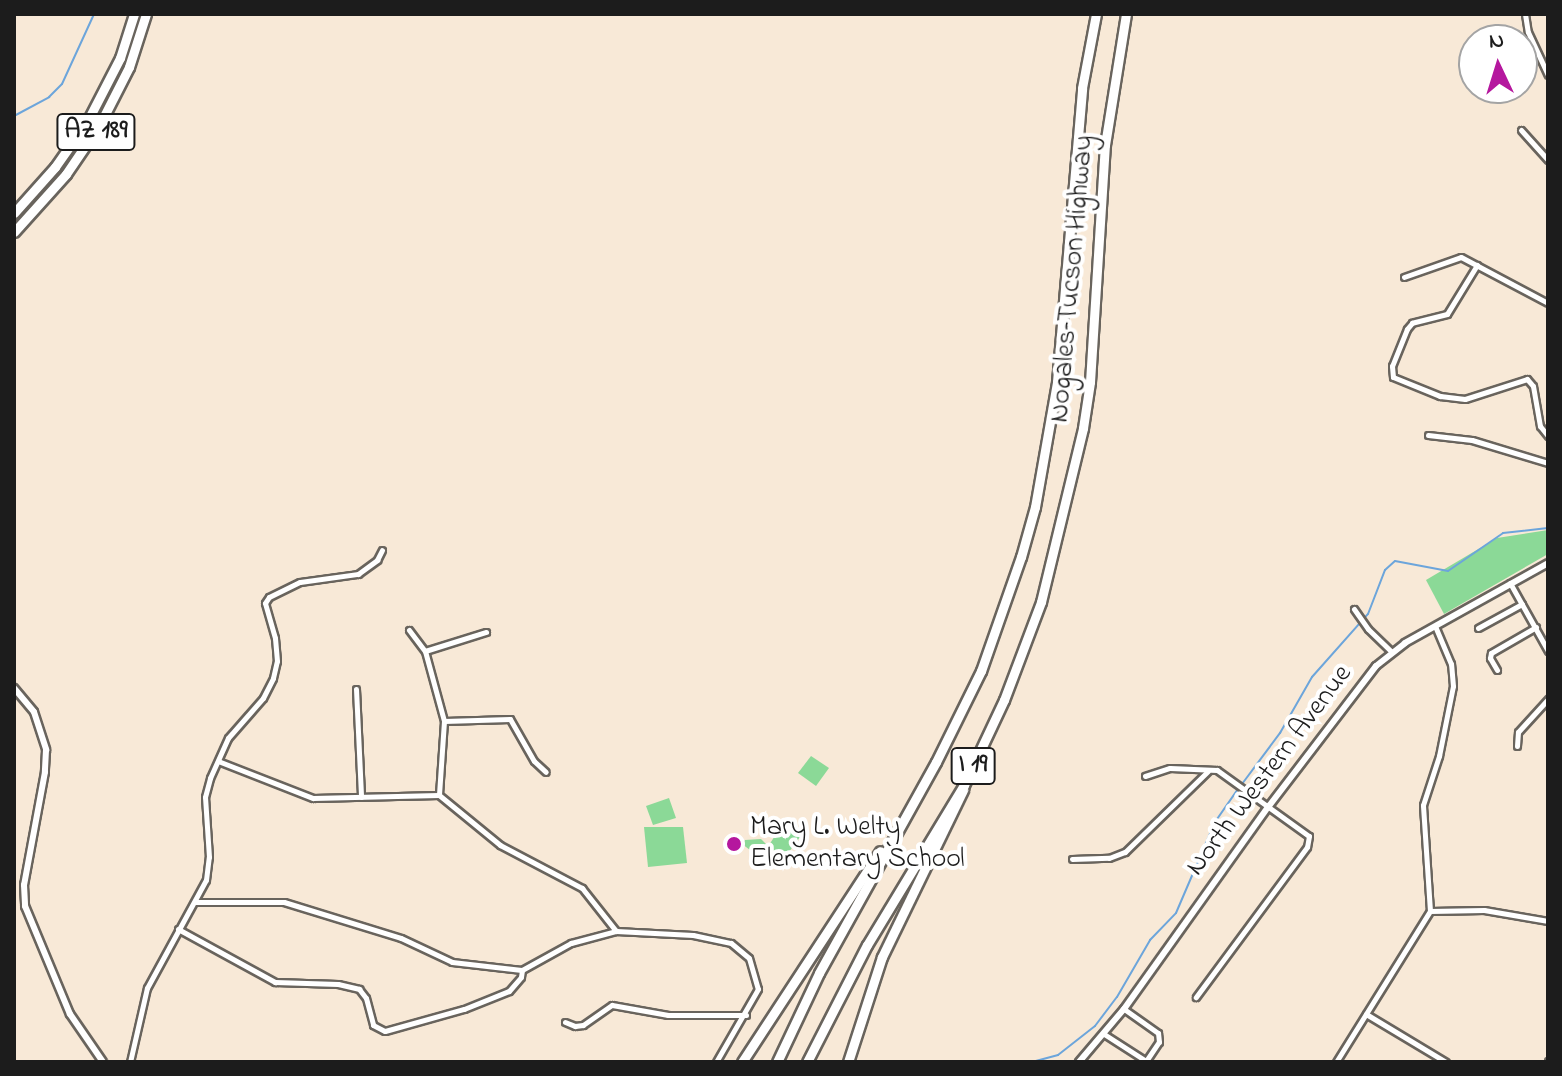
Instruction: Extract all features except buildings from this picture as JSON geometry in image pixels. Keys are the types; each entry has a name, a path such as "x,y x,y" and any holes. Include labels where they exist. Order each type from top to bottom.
{"highway":[{"name":"AZ 189","path":"14,213 55,167 88,120 120,58 134,14"},
{"name":"AZ 189","path":"14,232 66,174 100,124 129,67 146,14"},
{"name":"Nogales–Tucson Highway","path":"777,1062 826,960 981,671 1006,606 1035,507 1057,382 1082,88 1096,14"},
{"name":"Nogales–Tucson Highway","path":"807,1062 867,945 964,785 1004,700 1035,623 1083,428 1090,382 1105,145 1126,14"},
{"path":"848,1062 882,957 919,877 959,803 964,785"},
{"path":"742,1062 919,791"}],"street":[{"path":"1525,15 1548,75"},
{"path":"1521,130 1548,160"},
{"path":"1404,277 1461,257 1548,303"},
{"path":"1477,265 1447,314 1412,323 1392,366 1393,377 1440,396 1473,398 1524,378 1531,382 1540,426 1548,436"},
{"path":"1428,435 1472,440 1548,463"},
{"path":"130,1062 147,988 195,902 208,870 205,797 218,761 228,738 263,698 273,678 277,661 266,600 300,582 358,574 377,560 382,550"},
{"name":"North Western Avenue","path":"1079,1062 1124,1009 1269,806 1391,651 1548,563"},
{"path":"1510,583 1548,651"},
{"path":"1478,628 1522,604"},
{"path":"1354,609 1368,629 1391,651"},
{"path":"1336,1062 1430,911 1423,805 1439,756 1453,686 1451,664 1435,625"},
{"path":"1497,670 1491,653 1536,627"},
{"path":"409,630 425,651 444,721 439,795"},
{"path":"425,651 486,632"},
{"path":"14,688 34,712 46,750 45,772 28,856 25,906 70,1014 103,1062"},
{"path":"356,689 361,797"},
{"path":"1517,746 1518,732 1548,699"},
{"path":"444,721 510,719 534,761 546,772"},
{"path":"218,761 313,798 439,795 500,845 568,877 582,888 616,931"},
{"path":"1145,776 1170,768 1223,772 1309,836 1307,847 1196,997"},
{"path":"1072,859 1109,858 1125,852 1209,770"},
{"path":"195,902 284,902 401,938 452,962 522,970 571,943 616,931 718,937 739,948 749,958 758,979 758,989 746,1015 716,1062"},
{"path":"1430,911 1494,911 1548,921"},
{"path":"178,929 275,982 349,985 359,989 366,998 373,1025 385,1031 464,1009 509,991 521,977 522,970"},
{"path":"565,1022 583,1025 612,1005 668,1015 746,1015"},
{"path":"1104,1034 1146,1062 1159,1042 1158,1033 1124,1009"},
{"path":"1366,1014 1446,1062"}],"green space":[{"path":"1548,530 1548,554 1444,614 1426,580 1497,538"},
{"path":"811,756 829,768 816,786 798,773"},
{"path":"669,798 676,818 653,825 646,806"},
{"path":"782,825 800,837 786,856 782,853 770,857 769,845"},
{"path":"644,827 683,827 687,863 648,867"},
{"path":"761,839 767,845 768,857 762,859 742,844 745,840"}],"waterway":[{"path":"14,116 49,97 62,84 94,14"},
{"path":"1242,784 1280,733 1312,677 1368,614 1385,570 1395,561 1448,571 1503,533 1548,528"},
{"path":"1032,1062 1058,1055 1095,1026 1117,997 1150,940 1176,913 1215,822 1238,789"}],"place":[{"name":"Mary L. Welty Elementary School","path":"734,844"}]}
